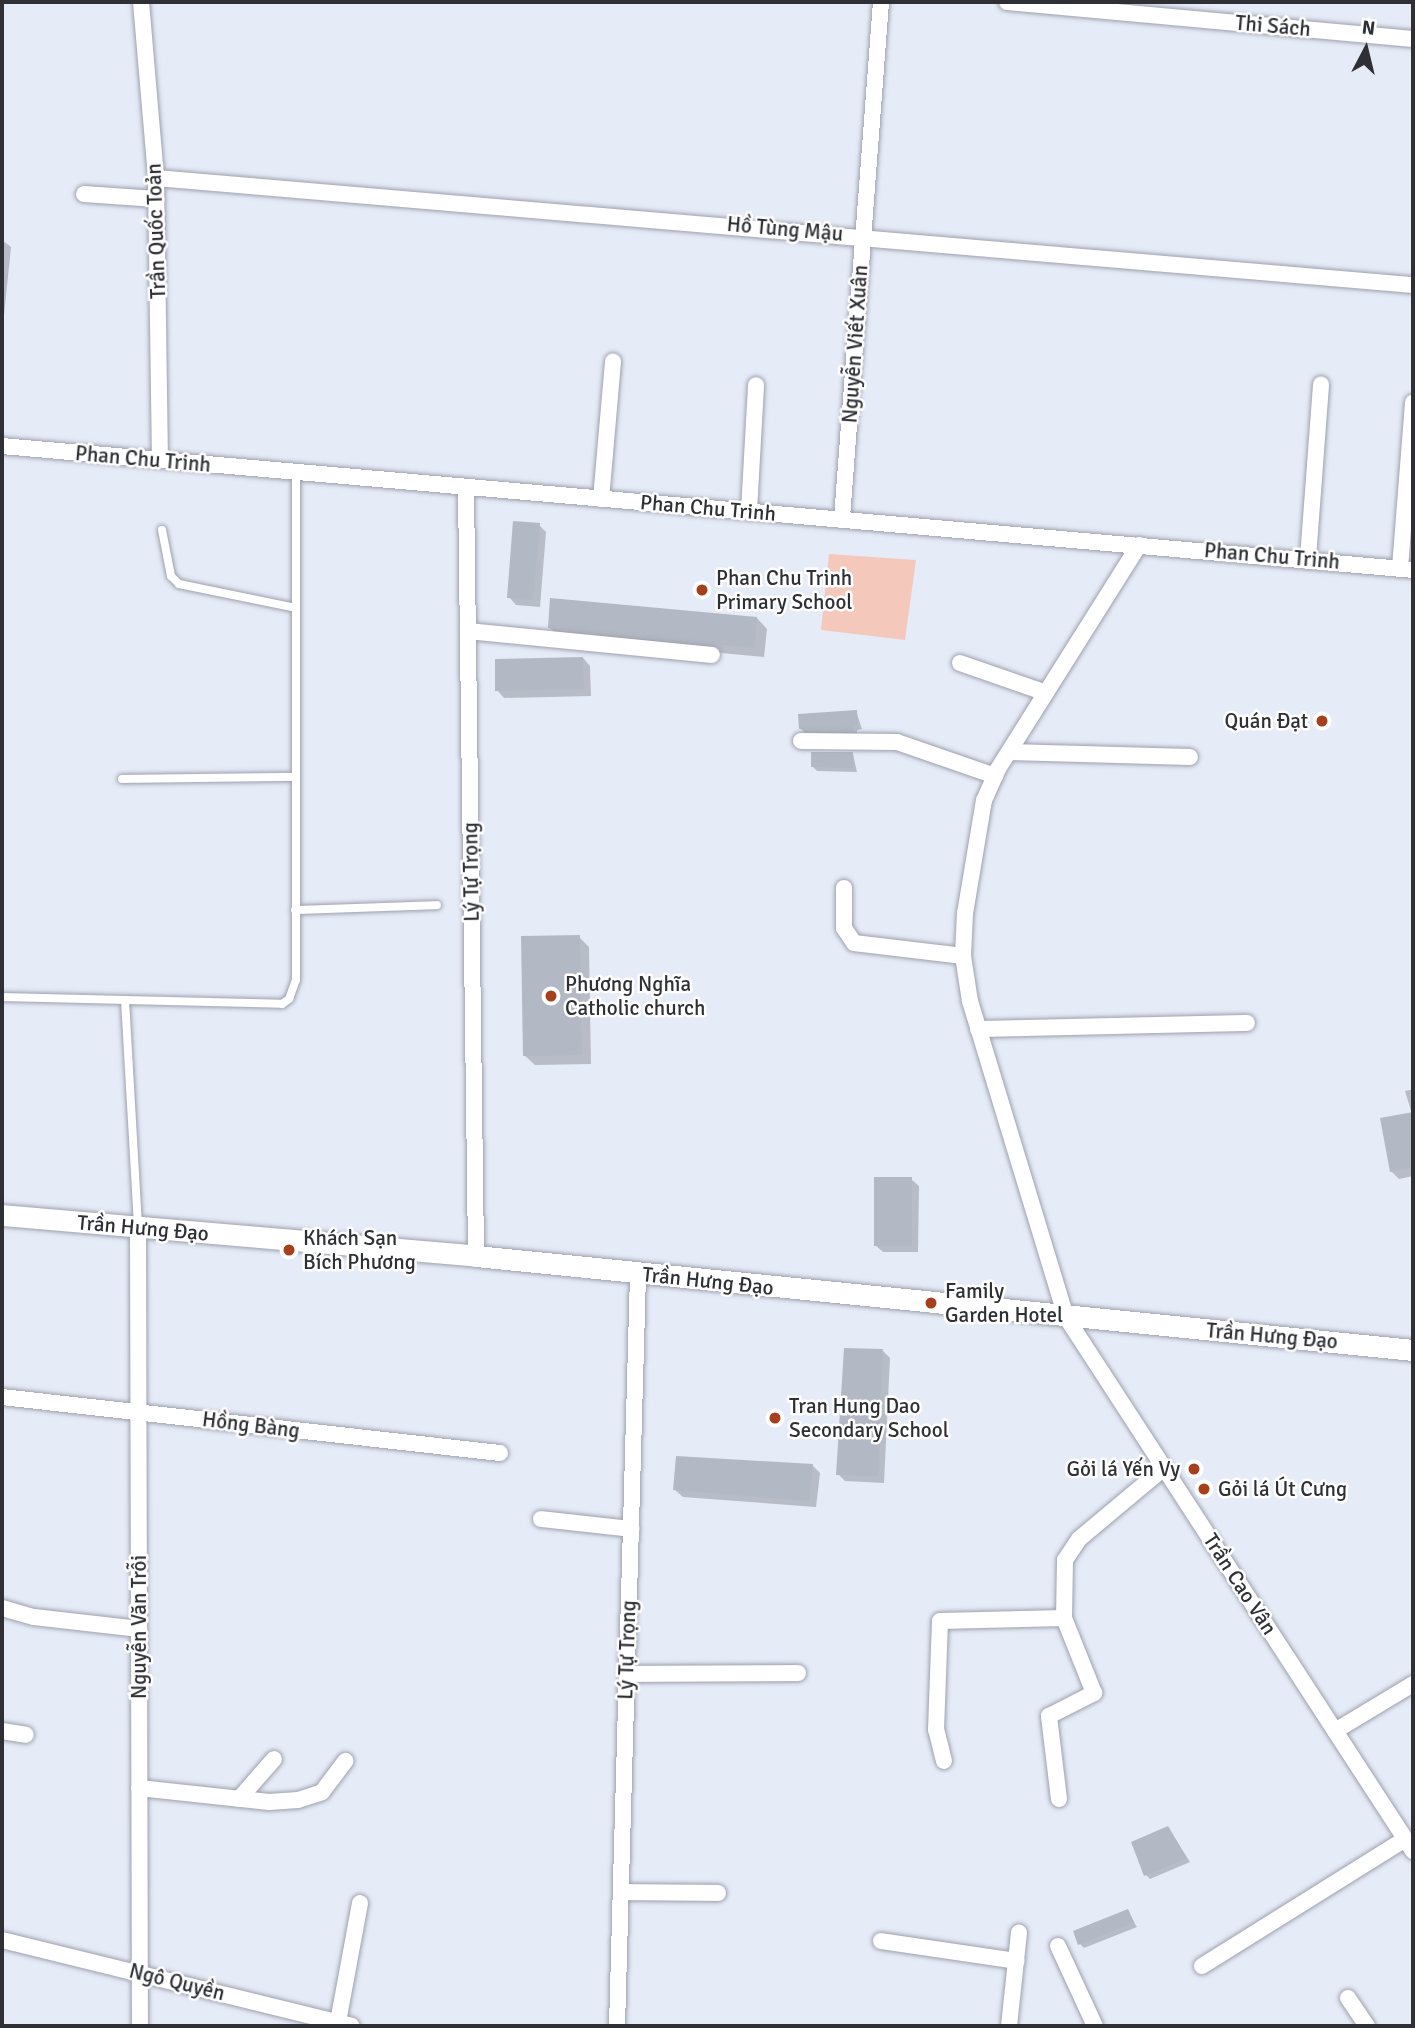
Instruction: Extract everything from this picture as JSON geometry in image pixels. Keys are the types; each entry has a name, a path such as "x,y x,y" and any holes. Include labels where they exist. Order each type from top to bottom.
{"street":[{"name":"Trần Quốc Toản","path":"141,2 156,178 160,460"},
{"name":"Nguyễn Viết Xuân","path":"842,519 881,2"},
{"name":"Thi Sách","path":"1007,2 1413,38"},
{"name":"Hồ Tùng Mậu","path":"156,178 864,236 1413,285"},
{"path":"84,194 156,199"},
{"path":"601,499 613,362"},
{"path":"1308,558 1321,384"},
{"path":"749,511 756,385"},
{"path":"1407,569 1413,403"},
{"name":"Phan Chu Trinh","path":"2,446 466,489 1308,558 1407,569"},
{"name":"Lý Tự Trọng","path":"466,489 477,1256"},
{"name":"Trần Cao Vân","path":"1139,545 995,776 977,829 963,957 978,1029 1066,1317 1409,1845"},
{"path":"468,631 712,655"},
{"path":"960,663 1046,693"},
{"path":"801,741 897,742 995,776"},
{"path":"1009,751 1190,757"},
{"path":"844,888 844,928 854,943 963,957"},
{"path":"978,1029 1247,1023"},
{"name":"Trần Hưng Đạo","path":"2,1215 477,1256 638,1275 1413,1350"},
{"name":"Nguyễn Văn Trỗi","path":"138,1228 140,2026"},
{"name":"Lý Tự Trọng","path":"617,2026 638,1275"},
{"name":"Hồng Bàng","path":"2,1397 500,1453"},
{"path":"1059,1799 1049,1716 1094,1693 1064,1618 1061,1592 1070,1548 1164,1468"},
{"path":"541,1519 631,1529"},
{"path":"2,1608 34,1617 139,1629"},
{"path":"944,1761 936,1730 940,1620 1064,1618"},
{"path":"627,1674 798,1673"},
{"path":"1335,1731 1413,1684"},
{"path":"2,1731 26,1735"},
{"path":"239,1799 274,1759"},
{"path":"139,1788 239,1799 299,1801 322,1792 345,1761"},
{"path":"1202,1966 1409,1845"},
{"path":"621,1892 718,1893"},
{"path":"342,2025 360,1903"},
{"path":"1009,2026 1019,1933"},
{"name":"Ngô Quyền","path":"2,1940 140,1972 342,2025"},
{"path":"881,1941 1017,1961"},
{"path":"1058,1946 1095,2026"},
{"path":"1348,1998 1367,2026"}],"lane":[{"path":"2,997 282,1004 289,999 296,980 296,474"},
{"path":"162,530 171,576 179,584 296,608"},
{"path":"122,779 295,777"},
{"path":"295,909 436,905"},
{"path":"125,1000 138,1228"}],"shaded area":[{"path":"829,554 916,560 905,640 821,630"}],"building":[{"path":"513,521 540,523 533,600 507,598"},
{"path":"550,598 757,617 754,648 548,628"},
{"path":"583,657 584,689 495,691 495,659"},
{"path":"857,710 858,725 853,726 853,731 799,729 798,714"},
{"path":"811,752 853,752 853,768 811,767"},
{"name":"Phương Nghĩa Catholic church","path":"580,935 582,1055 523,1056 521,936"},
{"path":"1413,1112 1413,1168 1390,1172 1380,1118"},
{"path":"874,1177 912,1177 912,1246 874,1246"},
{"path":"844,1348 883,1349 878,1476 836,1475"},
{"path":"676,1456 813,1464 809,1501 673,1490"},
{"path":"1168,1826 1187,1858 1144,1876 1131,1842"},
{"path":"1128,1909 1134,1922 1078,1945 1073,1931"}],"place":[{"name":"Phan Chu Trinh Primary School","path":"702,590"},
{"name":"Quán Đạt","path":"1322,721"},
{"name":"Phương Nghĩa Catholic church","path":"551,996"},
{"name":"Khách Sạn Bích Phương","path":"289,1250"},
{"name":"Family Garden Hotel","path":"931,1303"},
{"name":"Tran Hung Dao Secondary School","path":"775,1418"},
{"name":"Gỏi lá Yến Vy","path":"1194,1469"},
{"name":"Gỏi lá Út Cưng","path":"1204,1489"}]}
